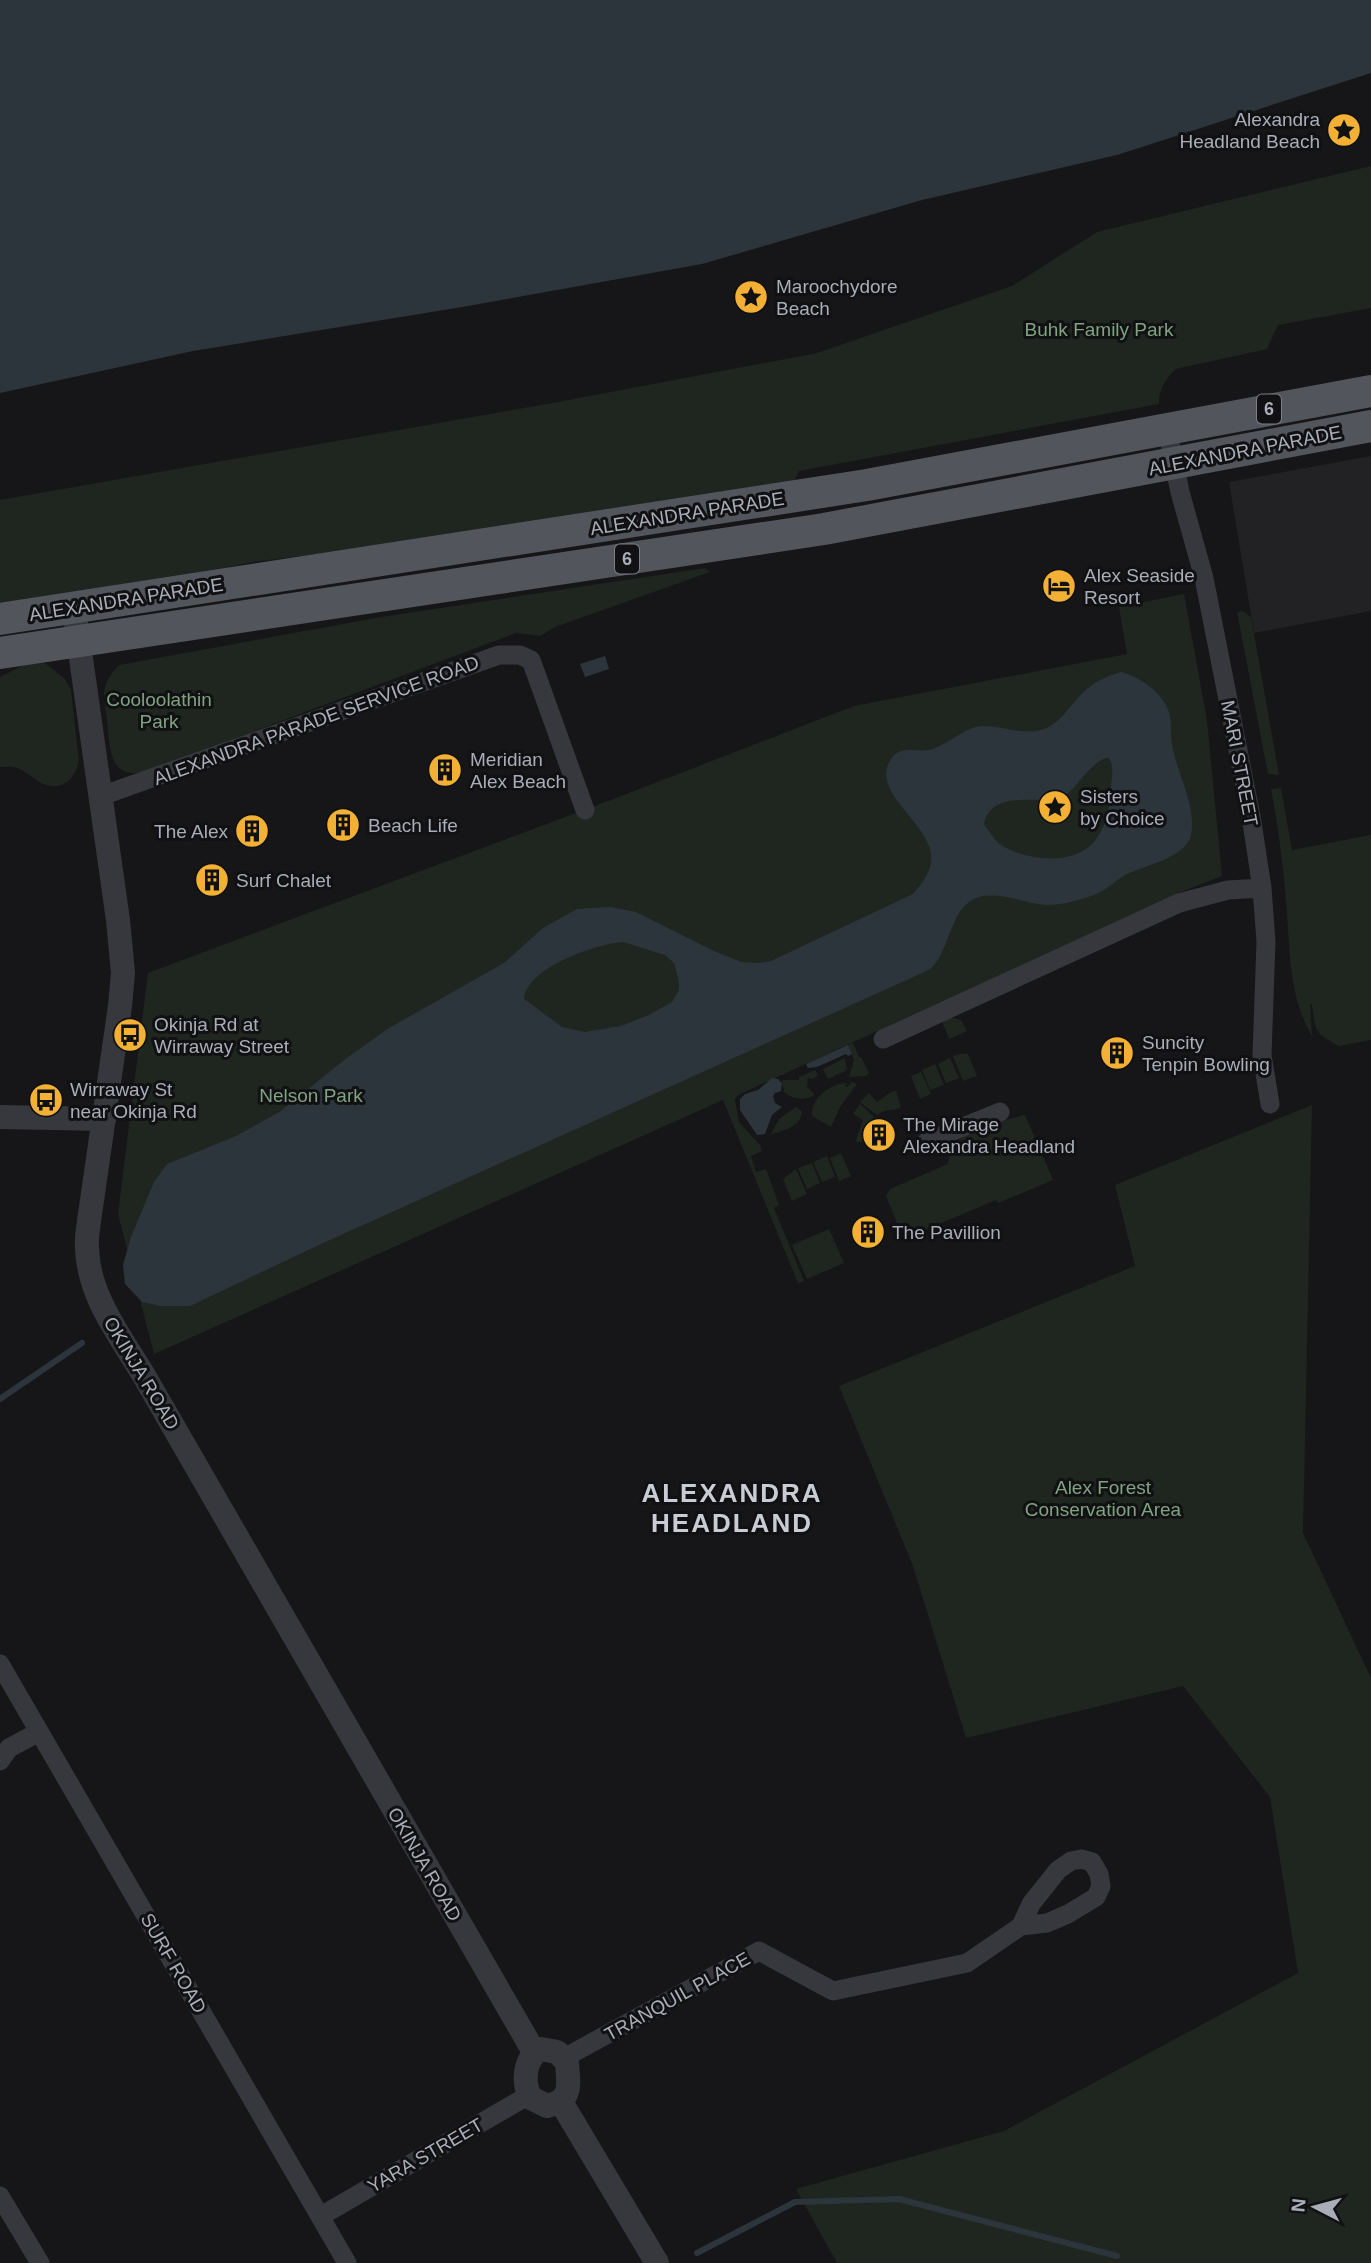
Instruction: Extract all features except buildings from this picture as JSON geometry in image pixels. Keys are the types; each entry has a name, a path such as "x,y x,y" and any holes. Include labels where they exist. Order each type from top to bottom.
{"main road":[{"name":"ALEXANDRA PARADE","path":"0,619 867,485 1371,391"},
{"name":"ALEXANDRA PARADE","path":"0,653 824,529 1371,426"}],"street":[{"name":"MARI STREET","path":"1167,428 1180,492 1204,578 1251,816 1262,888 1266,942 1262,1055 1270,1104"},
{"name":"OKINJA ROAD","path":"74,607 123,973 89,1220 87,1250 93,1284 106,1314 534,2052"},
{"name":"ALEXANDRA PARADE SERVICE ROAD","path":"101,796 499,655 520,654 531,660 585,810"},
{"path":"883,1039 1179,903 1228,890 1262,888"},
{"path":"926,1142 1000,1112"},
{"path":"0,1117 104,1119"},
{"name":"SURF ROAD","path":"0,1664 347,2263"},
{"path":"0,1761 9,1748 39,1732"},
{"name":"TRANQUIL PLACE","path":"564,2058 758,1951 833,1991 967,1963 1021,1926"},
{"path":"541,2049 557,2052 567,2062 568,2087 561,2102 547,2106 538,2103 529,2095 526,2085 527,2064 534,2052 541,2049"},
{"name":"YARA STREET","path":"321,2216 529,2095"},
{"path":"561,2102 657,2263"},
{"path":"0,2196 40,2263"}],"shaded area":[{"path":"0,0 1371,0 1371,73 1117,155 922,200 702,264 193,351 0,393"},
{"path":"1371,456 1371,611 1254,633 1229,482"},
{"path":"605,656 609,669 585,677 580,664"},
{"path":"1121,672 1152,688 1168,708 1173,749 1191,810 1191,835 1181,850 1125,875 1098,893 1071,902 1047,905 996,896 979,897 962,909 939,958 927,971 321,1244 190,1306 161,1306 142,1302 125,1284 123,1265 131,1237 154,1182 167,1164 236,1136 281,1111 389,1028 504,963 543,928 577,909 611,907 636,912 741,962 771,961 913,894 925,878 930,867 931,852 926,838 889,786 886,773 895,754 906,750 930,750 976,727 1027,731 1048,728 1092,685","holes":["1109,758 1112,769 1108,811 1097,839 1083,851 1060,858 1022,854 1001,845 984,824 988,813 1005,802 1066,796 1092,767","623,942 665,955 674,963 679,990 672,1002 621,1026 585,1032 562,1027 524,999 528,987 550,967 581,952"]},
{"path":"848,1045 852,1054 808,1068 806,1064"},
{"path":"772,1078 782,1083 781,1091 773,1096 775,1103 782,1107 772,1115 765,1134 757,1135 740,1110 740,1099 745,1094 758,1090"}],"green space":[{"name":"Buhk Family Park","path":"1371,166 1371,308 1278,325 1267,349 1176,369 1163,385 1159,404 799,471 794,482 442,539 252,562 164,582 0,609 0,500 558,402 817,353 1012,286 1097,232"},
{"name":"Cooloolathin Park","path":"705,568 710,572 555,627 540,636 516,633 145,772 124,771 113,759 104,695 110,675 119,665 381,617"},
{"name":"Nelson Park","path":"1184,594 1207,720 1222,876 1181,892 738,1095 735,1100 739,1122 760,1145 762,1151 751,1156 756,1172 766,1169 779,1205 774,1208 804,1281 798,1283 723,1100 154,1354 118,1214 148,973 854,706 1127,654 1119,607"},
{"path":"1243,611 1251,617 1279,775 1268,774 1237,612"},
{"path":"45,663 65,679 71,690 79,762 72,778 58,786 42,784 17,768 0,767 0,677 26,664"},
{"path":"1281,788 1292,850 1371,835 1371,1040 1339,1046 1318,1031 1310,1003 1312,1036 1304,1021 1294,988 1283,873 1271,789"},
{"path":"949,1017 961,1020 967,1031 949,1039 942,1021"},
{"path":"853,1043 869,1073 866,1076 849,1077 854,1060 848,1045"},
{"path":"968,1054 977,1076 963,1081 953,1056"},
{"path":"845,1058 847,1070 828,1079 823,1069"},
{"path":"950,1058 959,1078 946,1083 938,1064"},
{"path":"935,1064 944,1085 930,1090 922,1070"},
{"path":"815,1070 818,1075 813,1079 808,1078 807,1087 814,1093 813,1096 798,1098 784,1092 782,1080 799,1080 799,1077"},
{"path":"921,1072 931,1094 920,1099 911,1076"},
{"path":"852,1082 857,1084 840,1107 831,1127 812,1116 815,1103 823,1092 835,1085 848,1083 845,1086 847,1087"},
{"path":"896,1091 901,1107 877,1115 860,1102 869,1093 877,1102"},
{"path":"860,1104 874,1117 873,1132 876,1141 870,1147 856,1140 863,1120 853,1114"},
{"name":"Alex Forest Conservation Area","path":"1312,1105 1303,1533 1371,1678 1371,2263 837,2263 796,2189 1004,2131 1298,1973 1270,1797 1183,1686 966,1738 913,1566 839,1386 1135,1266 1115,1185"},
{"path":"796,1107 802,1111 796,1124 771,1134 779,1119"},
{"path":"1025,1115 1053,1180 998,1203 996,1200 908,1237 901,1233 886,1196 890,1189 948,1164 954,1145 962,1138 979,1129"},
{"path":"841,1153 851,1176 839,1181 830,1158"},
{"path":"827,1156 835,1177 822,1182 813,1162"},
{"path":"812,1163 820,1183 807,1189 798,1168"},
{"path":"796,1169 807,1194 792,1201 783,1179"},
{"path":"829,1229 844,1263 807,1279 792,1245"}],"waterway":[{"path":"0,1399 82,1343"},
{"path":"697,2253 795,2202 899,2199 1117,2256"}],"place":[{"name":"Alexandra Headland Beach","path":"1344,130"},
{"name":"Maroochydore Beach","path":"751,297"},
{"name":"Alex Seaside Resort","path":"1059,586"},
{"name":"Meridian Alex Beach","path":"445,770"},
{"name":"Sisters by Choice","path":"1055,807"},
{"name":"Beach Life","path":"343,825"},
{"name":"The Alex","path":"252,831"},
{"name":"Surf Chalet","path":"212,880"},
{"name":"Okinja Rd at Wirraway Street","path":"130,1035"},
{"name":"Suncity Tenpin Bowling","path":"1117,1053"},
{"name":"Wirraway St near Okinja Rd","path":"46,1100"},
{"name":"The Mirage Alexandra Headland","path":"879,1135"},
{"name":"The Pavillion","path":"868,1232"}],"district":[{"name":"ALEXANDRA HEADLAND","path":"732,1508"}]}
